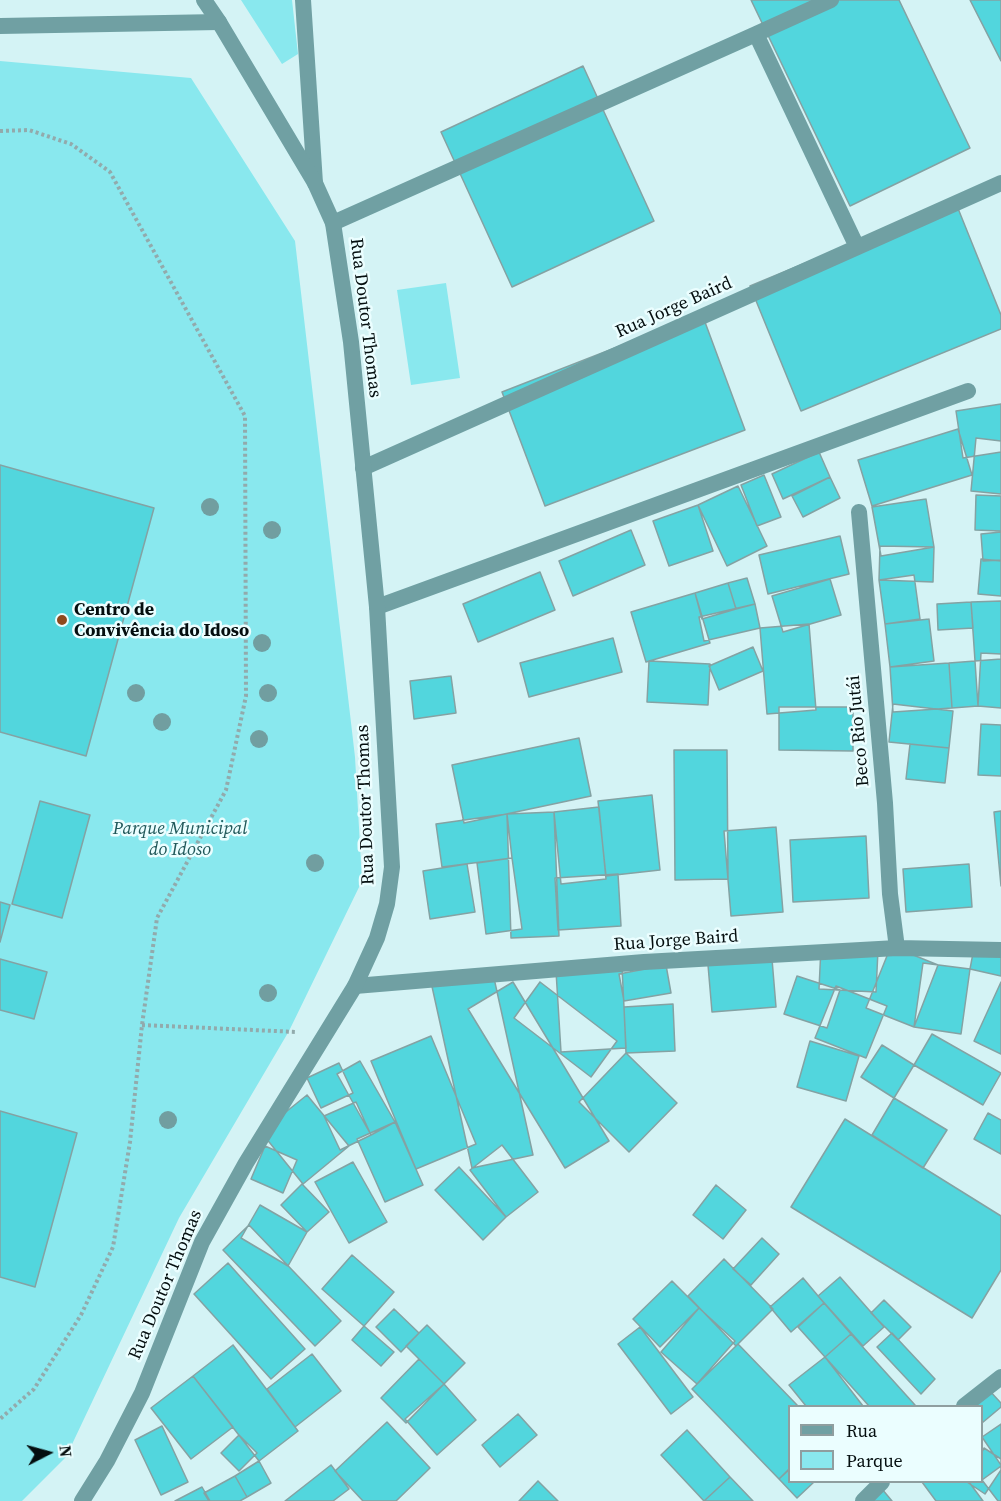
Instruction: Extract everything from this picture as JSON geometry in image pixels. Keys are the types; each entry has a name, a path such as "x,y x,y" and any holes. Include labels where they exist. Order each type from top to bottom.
{"street":[{"name":"Rua Doutor Thomas","path":"82,1501 107,1461 142,1393 202,1242 246,1163 355,986 377,938 387,904 392,867 377,607 351,342 333,223 315,183 204,0"},
{"name":"Rua Doutor Thomas","path":"303,0 315,183"},
{"path":"333,223 831,0"},
{"path":"0,26 219,22"},
{"path":"756,34 857,248"},
{"name":"Rua Jorge Baird","path":"363,468 1001,183"},
{"path":"377,607 968,391"},
{"name":"Beco Rio Jutái","path":"859,512 885,803 890,894 897,948"},
{"name":"Rua Jorge Baird","path":"355,986 644,962 897,948 1001,950"},
{"path":"966,1405 1001,1377"},
{"path":"863,1501 881,1483"}],"path":[{"path":"0,131 29,130 70,144 110,172 245,416 246,696 226,790 157,918 142,1025 130,1142 113,1247 81,1315 34,1389 0,1419"},
{"path":"142,1025 325,1034"}],"green space":[{"path":"241,0 292,0 298,54 282,64"},
{"name":"Parque Municipal do Idoso","path":"0,61 191,78 295,241 355,757 362,881 289,1031 179,1218 66,1457 22,1501 0,1501"},
{"path":"446,283 460,378 411,385 397,290"}],"building":[{"path":"751,0 899,0 970,148 850,206"},
{"path":"970,0 1001,0 1001,61"},
{"path":"583,66 654,221 512,287 441,132"},
{"path":"955,201 1001,315 1001,329 801,411 750,286"},
{"path":"702,314 745,430 545,506 502,392"},
{"path":"1001,404 1001,452 963,458 956,411"},
{"path":"958,429 972,475 872,506 858,460"},
{"path":"976,438 1001,441 1001,494 971,491"},
{"path":"819,452 830,477 783,499 772,474"},
{"name":"Centro de Convivência do Idoso","path":"0,465 154,508 86,756 0,732"},
{"path":"764,475 781,517 757,526 741,485"},
{"path":"830,477 840,498 803,517 792,496"},
{"path":"738,486 767,546 727,566 698,505"},
{"path":"976,495 1001,496 1001,531 975,530"},
{"path":"926,499 934,547 881,556 872,507"},
{"path":"698,505 713,551 669,566 653,521"},
{"path":"631,530 645,565 573,596 559,561"},
{"path":"1001,532 1001,560 983,561 981,534"},
{"path":"840,536 849,574 768,594 759,555"},
{"path":"880,546 934,547 933,582 879,580"},
{"path":"981,559 1001,561 1001,596 978,594"},
{"path":"540,572 555,610 478,642 463,604"},
{"path":"914,575 920,619 885,624 879,580"},
{"path":"747,578 755,604 736,609 728,583"},
{"path":"830,579 841,615 783,632 772,596"},
{"path":"728,583 736,609 702,619 695,593"},
{"path":"695,593 710,643 646,662 631,612"},
{"path":"1001,601 1001,659 975,661 971,602"},
{"path":"971,602 973,628 938,630 937,604"},
{"path":"755,604 760,628 704,641 699,617"},
{"path":"929,619 934,661 890,667 885,624"},
{"path":"809,624 816,710 767,714 760,628"},
{"path":"613,638 622,672 529,697 520,663"},
{"path":"753,647 763,671 719,690 709,666"},
{"path":"981,653 1001,654 1001,708 978,706"},
{"path":"649,661 710,664 708,705 647,702"},
{"path":"975,661 978,706 952,708 949,663"},
{"path":"949,663 952,708 893,712 890,667"},
{"path":"451,676 456,713 414,719 410,681"},
{"path":"893,704 953,711 949,748 889,742"},
{"path":"779,707 853,707 853,751 779,750"},
{"path":"981,724 1001,725 1001,776 978,775"},
{"path":"579,738 591,796 464,823 452,765"},
{"path":"910,744 949,748 945,783 906,779"},
{"path":"674,750 727,750 728,879 675,880"},
{"path":"652,795 660,870 606,876 598,801"},
{"path":"40,801 90,815 62,918 12,904"},
{"path":"599,807 606,879 561,884 554,812"},
{"path":"1001,811 1001,886 994,812"},
{"path":"554,812 559,936 511,938 507,814"},
{"path":"507,814 512,858 442,867 436,824"},
{"path":"776,827 783,912 731,916 724,831"},
{"path":"866,836 869,898 793,902 790,840"},
{"path":"512,858 522,929 486,934 477,863"},
{"path":"467,864 475,912 430,919 423,871"},
{"path":"969,864 972,907 906,912 903,869"},
{"path":"618,874 621,926 558,930 555,878"},
{"path":"0,902 10,905 0,942"},
{"path":"891,946 938,965 914,1027 866,1008"},
{"path":"821,947 878,950 876,992 819,989"},
{"path":"974,948 1001,954 1001,976 970,969"},
{"path":"0,959 47,972 34,1019 0,1010"},
{"path":"772,959 776,1007 712,1012 708,965"},
{"path":"923,963 970,969 961,1034 914,1027"},
{"path":"666,965 671,993 624,1001 619,974"},
{"path":"622,967 626,1048 561,1052 556,971"},
{"path":"492,969 533,1155 472,1168 431,982"},
{"path":"797,976 840,990 827,1028 784,1014"},
{"path":"513,982 609,1141 565,1168 468,1009"},
{"path":"540,982 617,1041 591,1077 514,1018"},
{"path":"1001,982 1001,1054 974,1041"},
{"path":"836,986 887,1006 866,1058 815,1038"},
{"path":"673,1004 675,1051 626,1053 624,1007"},
{"path":"932,1034 1001,1073 983,1105 914,1065"},
{"path":"431,1036 476,1144 416,1169 371,1061"},
{"path":"810,1041 859,1056 846,1101 797,1087"},
{"path":"882,1045 914,1065 894,1098 861,1077"},
{"path":"626,1053 677,1103 629,1152 579,1102"},
{"path":"360,1061 395,1122 371,1135 337,1074"},
{"path":"339,1063 353,1093 321,1108 307,1078"},
{"path":"307,1095 349,1146 303,1184 261,1132"},
{"path":"894,1098 947,1130 923,1168 872,1135"},
{"path":"356,1102 371,1135 340,1150 324,1116"},
{"path":"0,1111 77,1133 35,1287 0,1277"},
{"path":"988,1113 1001,1120 1001,1154 974,1139"},
{"path":"845,1119 1001,1216 1001,1270 972,1318 791,1207"},
{"path":"395,1122 423,1185 385,1202 357,1139"},
{"path":"502,1145 538,1192 506,1217 470,1170"},
{"path":"265,1146 297,1160 283,1193 251,1179"},
{"path":"353,1162 387,1222 349,1243 315,1182"},
{"path":"459,1167 506,1217 483,1240 435,1190"},
{"path":"302,1184 329,1212 307,1232 281,1205"},
{"path":"716,1185 746,1210 723,1239 693,1215"},
{"path":"260,1205 307,1232 288,1266 241,1238"},
{"path":"249,1225 341,1321 315,1346 223,1250"},
{"path":"762,1238 779,1254 751,1285 733,1269"},
{"path":"352,1255 394,1292 364,1326 322,1289"},
{"path":"724,1259 773,1309 736,1346 688,1296"},
{"path":"228,1263 305,1349 271,1379 194,1294"},
{"path":"840,1277 884,1327 863,1346 818,1296"},
{"path":"803,1278 824,1303 791,1332 770,1307"},
{"path":"672,1281 699,1308 660,1347 633,1319"},
{"path":"884,1300 911,1327 898,1340 871,1313"},
{"path":"824,1303 851,1334 825,1357 798,1327"},
{"path":"699,1308 735,1341 697,1384 661,1352"},
{"path":"394,1309 419,1333 401,1352 376,1327"},
{"path":"427,1325 465,1363 444,1384 406,1346"},
{"path":"364,1326 394,1352 381,1366 352,1340"},
{"path":"640,1327 693,1397 671,1414 618,1344"},
{"path":"892,1333 935,1379 921,1394 877,1347"},
{"path":"851,1334 915,1405 868,1405 825,1357"},
{"path":"738,1344 797,1405 788,1405 788,1470 779,1479 692,1389"},
{"path":"233,1345 298,1431 259,1461 193,1376"},
{"path":"312,1354 341,1391 295,1427 267,1389"},
{"path":"825,1357 862,1405 805,1405 789,1385"},
{"path":"419,1359 444,1384 406,1423 381,1398"},
{"path":"193,1376 233,1427 191,1459 151,1408"},
{"path":"444,1384 476,1420 437,1455 405,1419"},
{"path":"988,1389 1001,1403 1001,1407 983,1422 983,1405 969,1405"},
{"path":"518,1414 537,1435 500,1467 482,1445"},
{"path":"387,1422 430,1468 396,1501 363,1501 335,1471"},
{"path":"1001,1424 1001,1465 983,1438"},
{"path":"162,1426 188,1482 161,1495 135,1440"},
{"path":"687,1430 730,1477 704,1501 661,1455"},
{"path":"239,1435 257,1453 239,1471 221,1453"},
{"path":"984,1448 1001,1459 1001,1470 985,1494 968,1483 983,1483"},
{"path":"259,1461 271,1483 247,1497 235,1476"},
{"path":"331,1465 349,1489 333,1501 285,1501"},
{"path":"1001,1466 1001,1501 998,1501 983,1479"},
{"path":"788,1471 788,1483 813,1483 797,1498 779,1479"},
{"path":"235,1476 247,1497 240,1501 209,1501 204,1493"},
{"path":"730,1477 753,1501 704,1501"},
{"path":"538,1481 558,1501 519,1501"},
{"path":"923,1483 970,1483 983,1501 936,1501"},
{"path":"202,1487 210,1501 175,1501"},
{"path":"882,1489 892,1501 868,1501"}],"place":[{"name":"Centro de Convivência do Idoso","path":"62,620"}]}
